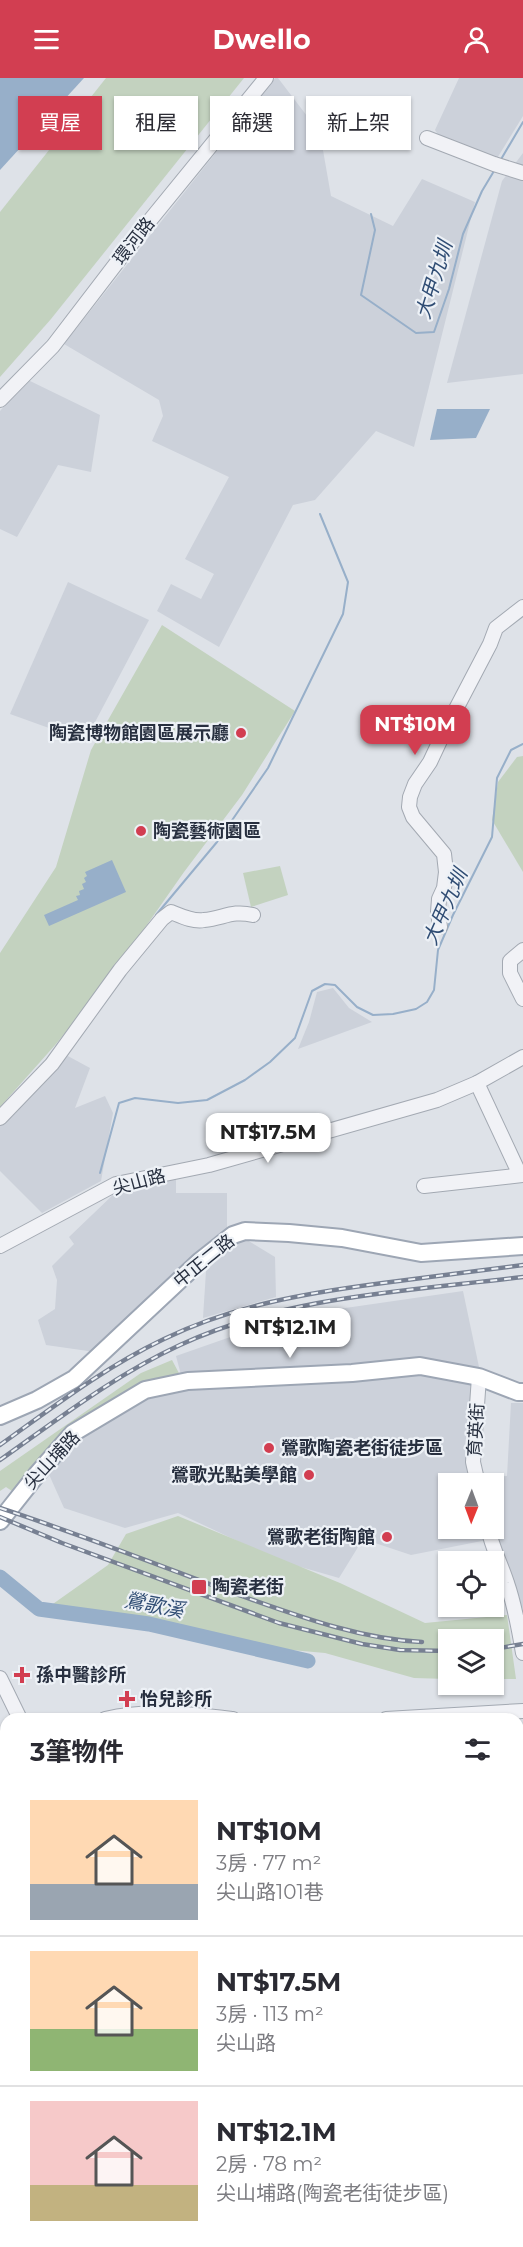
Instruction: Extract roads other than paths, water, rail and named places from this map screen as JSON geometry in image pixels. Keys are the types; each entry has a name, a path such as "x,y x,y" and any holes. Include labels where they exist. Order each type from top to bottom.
{"main road":[{"name":"中正二路","path":"0,1416 37,1400 74,1379 200,1261 233,1235 245,1231 342,1238 421,1253 523,1246"},
{"name":"尖山埔路","path":"0,1521 73,1433 145,1390 188,1381 352,1373 420,1366 479,1377"},
{"path":"479,1377 523,1392"}],"street":[{"name":"環河路","path":"0,400 53,346 138,235 266,78"},
{"path":"427,138 497,165 523,172"},
{"path":"440,927 439,900 444,888 446,872 444,854 413,817 409,807 410,797 415,784 430,762 496,628 523,607"},
{"path":"0,1118 52,1064 120,970 162,919 171,912 189,919 203,921 240,912 253,915"},
{"path":"523,950 510,961 510,973 523,999"},
{"name":"尖山路","path":"0,1246 116,1184 209,1165 437,1100 477,1083 523,1057"},
{"path":"424,1186 521,1175 477,1083"},
{"name":"育英街","path":"476,1473 473,1462 479,1377"},
{"path":"490,1539 507,1581 519,1625 523,1653"},
{"path":"0,1678 17,1713"},
{"path":"489,1713 523,1711"},
{"path":"164,1713 182,1713"}],"water":[{"path":"0,78 84,78 68,96 18,96 18,150 0,170"},
{"path":"437,409 490,409 476,438 430,440"},
{"path":"112,860 126,892 49,926 44,915 78,900 76,896 80,895 79,891 84,889 82,884 86,882 85,872"}],"waterway":[{"name":"大甲九圳","path":"500,161 523,122"},
{"name":"大甲九圳","path":"371,214 375,230 361,295 416,333 434,332 449,289 463,234 482,191 494,171"},
{"path":"156,915 217,842 268,768 343,614 348,582 320,514"},
{"name":"大甲九圳","path":"100,1173 119,1103 135,1098 178,1103 207,1100 245,1080 270,1062 295,1038 312,991 325,984 335,985 357,1007 373,1015 416,1009 427,1002 434,990 438,950 492,837 497,778 511,750 523,744"},
{"name":"鶯歌溪","path":"0,1577 39,1609 149,1624 308,1661"}],"railway":[{"path":"0,1445 121,1362 164,1339 217,1317 271,1302 327,1291 523,1265"},
{"path":"0,1460 87,1398 133,1370 180,1345 220,1329 262,1316 348,1298 523,1277"},
{"path":"0,1508 304,1618 374,1636 422,1642"},
{"path":"0,1517 62,1543 279,1623 362,1644 400,1650 438,1651"},
{"path":"504,1647 523,1644"}],"place":[{"name":"陶瓷博物館園區展示廳","path":"241,733"},
{"name":"陶瓷藝術園區","path":"141,831"},
{"name":"鶯歌陶瓷老街徒步區","path":"269,1448"},
{"name":"鶯歌光點美學館","path":"309,1475"},
{"name":"鶯歌老街陶館","path":"387,1537"},
{"name":"陶瓷老街","path":"199,1587"},
{"name":"孫中醫診所","path":"22,1675"},
{"name":"怡兒診所","path":"127,1699"}]}
